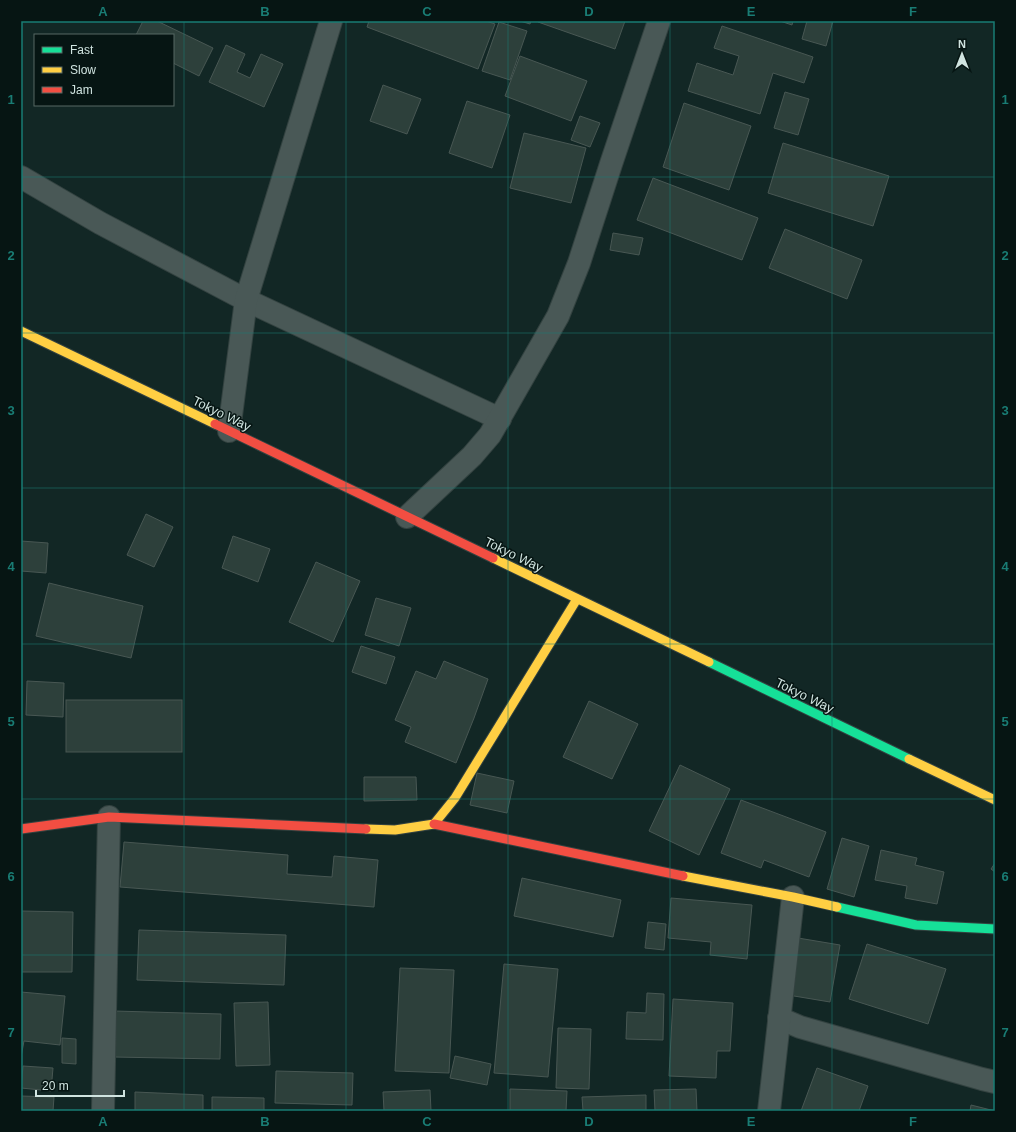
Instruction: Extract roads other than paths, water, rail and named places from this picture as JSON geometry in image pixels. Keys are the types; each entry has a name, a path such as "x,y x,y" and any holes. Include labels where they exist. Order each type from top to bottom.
{"street":[{"path":"229,431 246,300 331,21"},
{"path":"407,517 472,456 490,435 558,316 579,263 659,21"},
{"path":"21,177 100,223 246,300 500,419"},
{"name":"Tokyo Way","path":"21,331 995,800"},
{"path":"434,824 455,798 577,599"},
{"path":"103,1111 108,817"},
{"path":"21,829 108,817 395,830 434,824 628,866 793,897 916,925 995,929"},
{"path":"769,1111 793,897"},
{"path":"779,1018 800,1027 870,1048 995,1082"}]}
